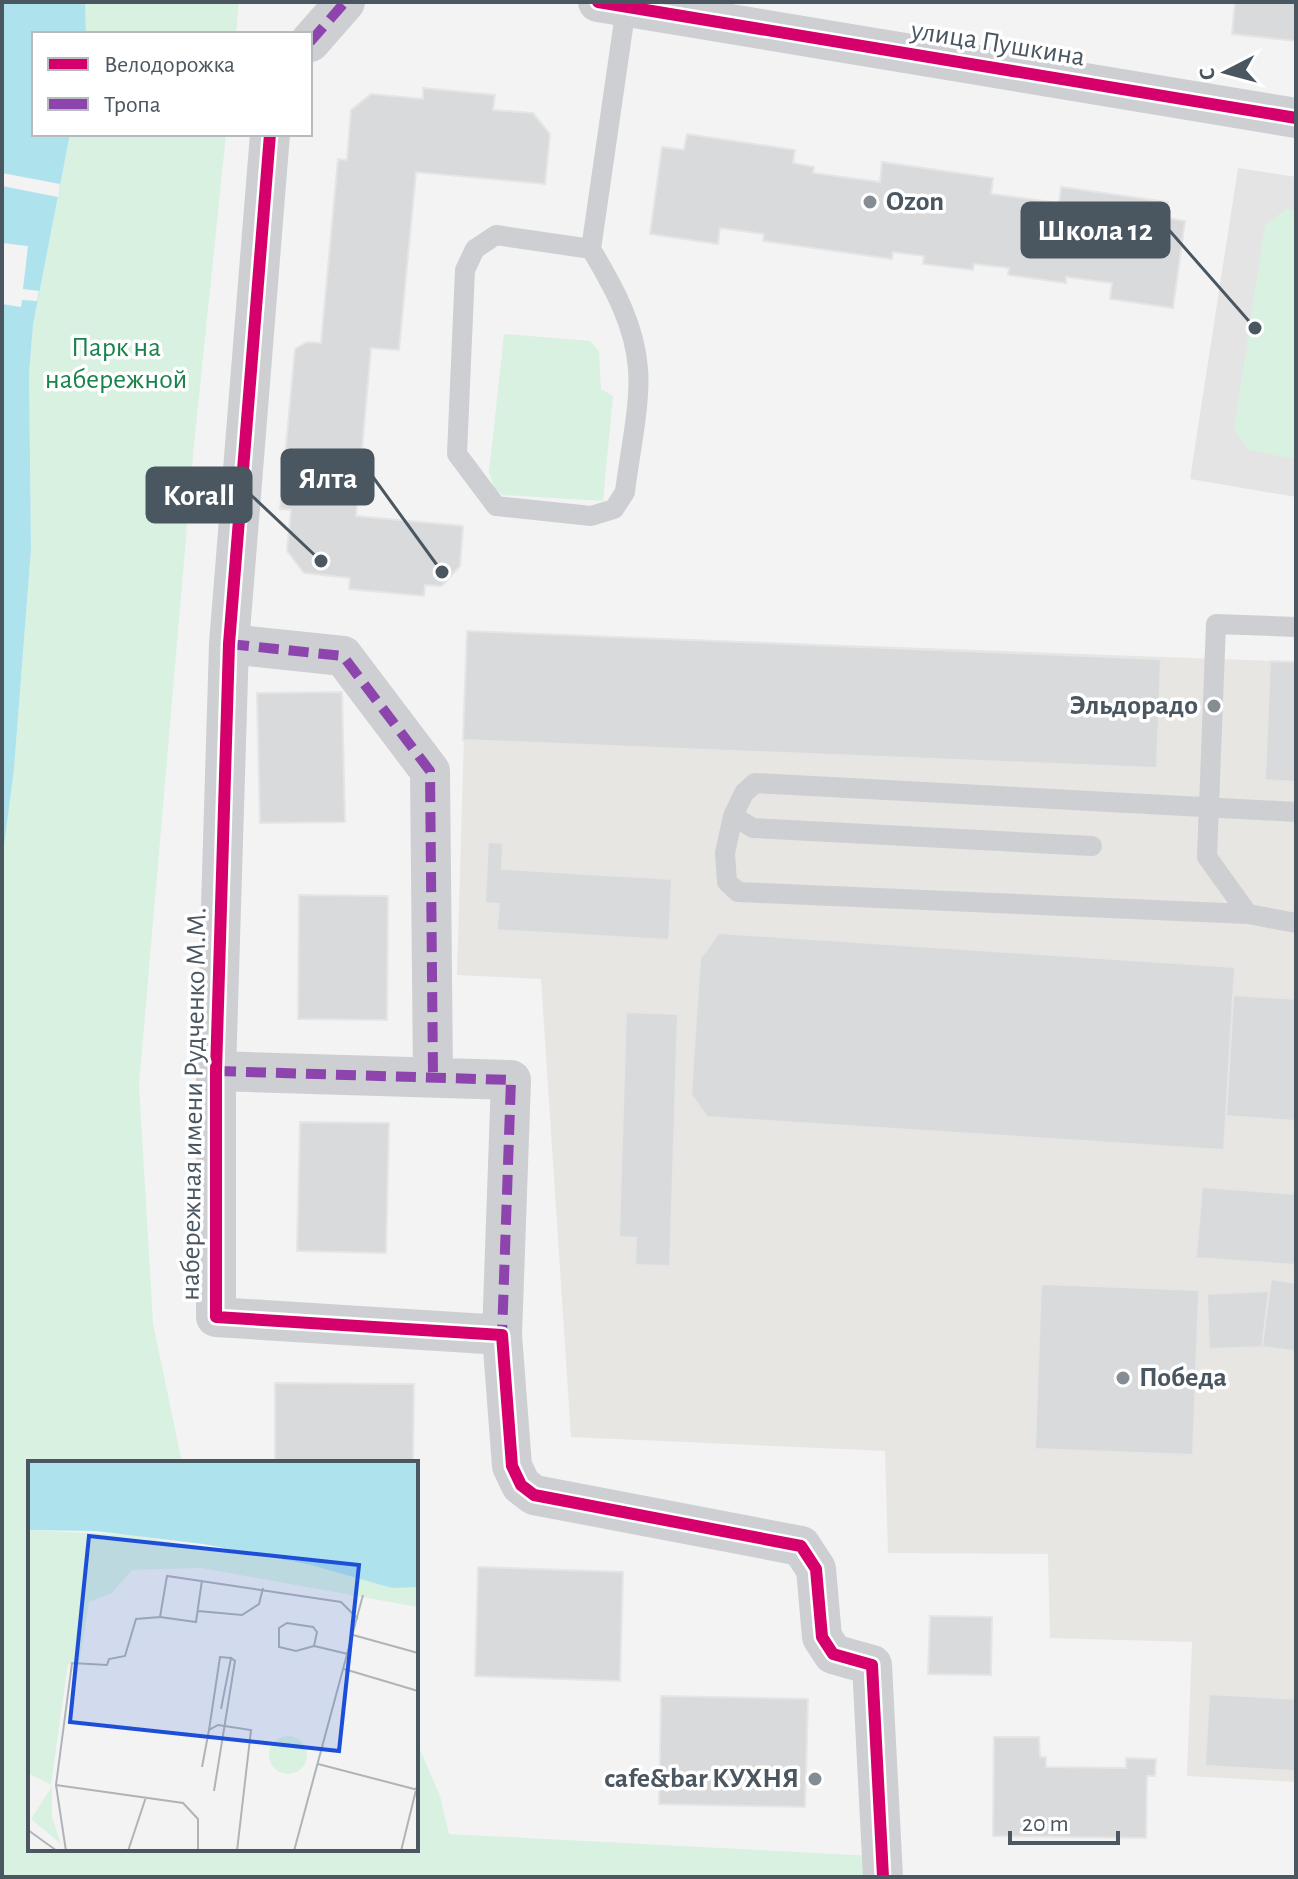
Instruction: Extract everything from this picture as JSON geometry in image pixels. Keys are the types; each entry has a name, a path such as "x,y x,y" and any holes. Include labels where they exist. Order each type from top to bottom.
{"street":[{"path":"312,40 345,2"},
{"name":"улица Пушкина","path":"612,4 732,13 1296,118"},
{"name":"набережная имени Рудченко М.М.","path":"270,136 229,644 216,1071 216,1317 502,1335"},
{"path":"229,644 343,656 430,771 433,1076"},
{"name":"набережная имени Рудченко М.М.","path":"216,1071 511,1080 502,1335 512,1466 521,1485 534,1495 801,1546 816,1569 822,1637 833,1654 872,1665 883,1877"}],"lane":[{"path":"591,249 496,235 475,249 465,270 457,454 496,506 591,516 614,509 625,492 638,370 630,327 615,289 591,249 612,4"},
{"path":"1248,914 1207,857 1216,624 1296,627"},
{"path":"1296,812 755,783 744,793 733,816 725,853 727,882 738,892 1248,914 1296,923"},
{"path":"733,816 753,828 1092,846"}],"shaded area":[{"path":"1238,168 1296,177 1296,497 1190,479"},
{"path":"467,631 1296,662 1296,1782 1187,1776 1192,1642 1050,1638 1048,1554 888,1553 885,1451 571,1437 541,979 457,975"}],"green space":[{"path":"85,2 239,2 236,32 86,32"},
{"name":"Парк на набережной","path":"70,136 226,136 194,445 139,1085 153,1323 182,1461 28,1461 28,1851 418,1851 418,1745 440,1796 449,1834 894,1857 894,1877 2,1877 2,862 14,769 31,549 29,374 33,325"},
{"path":"1286,209 1296,211 1296,459 1248,450 1234,429 1265,225"},
{"path":"504,334 590,341 599,351 601,389 613,396 603,501 502,495 495,490 489,472"}],"water":[{"path":"2,2 85,2 86,32 32,32 32,136 70,136 33,325 29,374 31,549 14,769 2,862"}],"pier":[{"path":"2,173 60,184 58,197 2,186"},
{"path":"2,243 28,246 23,289 39,291 37,301 22,300 21,307 2,304"}],"building":[{"path":"1235,2 1296,2 1296,41 1232,34"},
{"path":"423,88 495,95 493,110 533,113 550,134 545,184 416,172 399,350 371,348 356,516 463,526 460,566 442,586 425,585 424,596 349,589 350,578 304,573 287,551 291,510 280,509 295,349 307,342 321,343 338,159 347,160 351,110 371,94 423,99"},
{"path":"687,134 795,150 793,163 814,167 813,173 880,182 882,162 993,178 991,194 1059,203 1061,187 1168,202 1166,218 1185,221 1173,308 1110,299 1112,283 1066,277 1066,283 1008,275 1009,268 974,264 973,270 923,264 924,256 893,252 892,259 763,241 764,234 720,228 718,244 650,234 662,147 684,150"},
{"path":"467,631 1161,659 1157,768 463,740"},
{"path":"1270,661 1296,662 1296,782 1265,780"},
{"path":"342,692 345,822 260,823 257,693"},
{"path":"488,842 503,843 502,869 672,879 669,940 497,930 499,904 485,903"},
{"path":"299,895 388,896 387,1020 298,1019"},
{"path":"719,933 1235,967 1224,1150 707,1117 691,1094 700,959"},
{"path":"1233,995 1296,999 1296,1121 1226,1116"},
{"path":"626,1012 678,1014 670,1266 635,1265 636,1238 619,1237"},
{"path":"300,1122 389,1123 386,1253 297,1251"},
{"path":"1202,1187 1296,1194 1296,1265 1196,1258"},
{"path":"1271,1279 1296,1283 1296,1351 1262,1347"},
{"path":"1041,1284 1199,1290 1193,1455 1035,1449"},
{"path":"1269,1291 1262,1347 1209,1349 1207,1294"},
{"path":"275,1383 414,1384 413,1461 275,1461"},
{"path":"478,1567 623,1572 620,1681 475,1676"},
{"path":"930,1616 992,1617 991,1675 928,1674"},
{"path":"1209,1694 1296,1699 1296,1771 1205,1766"},
{"path":"661,1696 808,1699 805,1807 659,1804"},
{"path":"994,1737 1039,1737 1040,1757 1046,1757 1046,1767 1126,1768 1126,1758 1156,1759 1155,1776 1147,1776 1146,1838 993,1836"}],"marked path":[{"path":"312,40 345,2"},
{"path":"229,644 343,656 430,771 433,1076"},
{"path":"216,1071 511,1080 502,1335"}],"cycle path":[{"path":"598,2 1296,118"},
{"path":"270,136 229,644 216,1071 216,1317 502,1335 512,1466 521,1485 534,1495 801,1546 816,1569 822,1637 833,1654 872,1665 883,1877"}],"place":[{"name":"Ozon","path":"870,202"},
{"name":"Школа 12","path":"1255,328"},
{"name":"Korall","path":"321,561"},
{"name":"Ялта","path":"442,572"},
{"name":"Эльдорадо","path":"1214,706"},
{"name":"Победа","path":"1123,1378"},
{"name":"cafe&bar КУХНЯ","path":"815,1779"}]}
